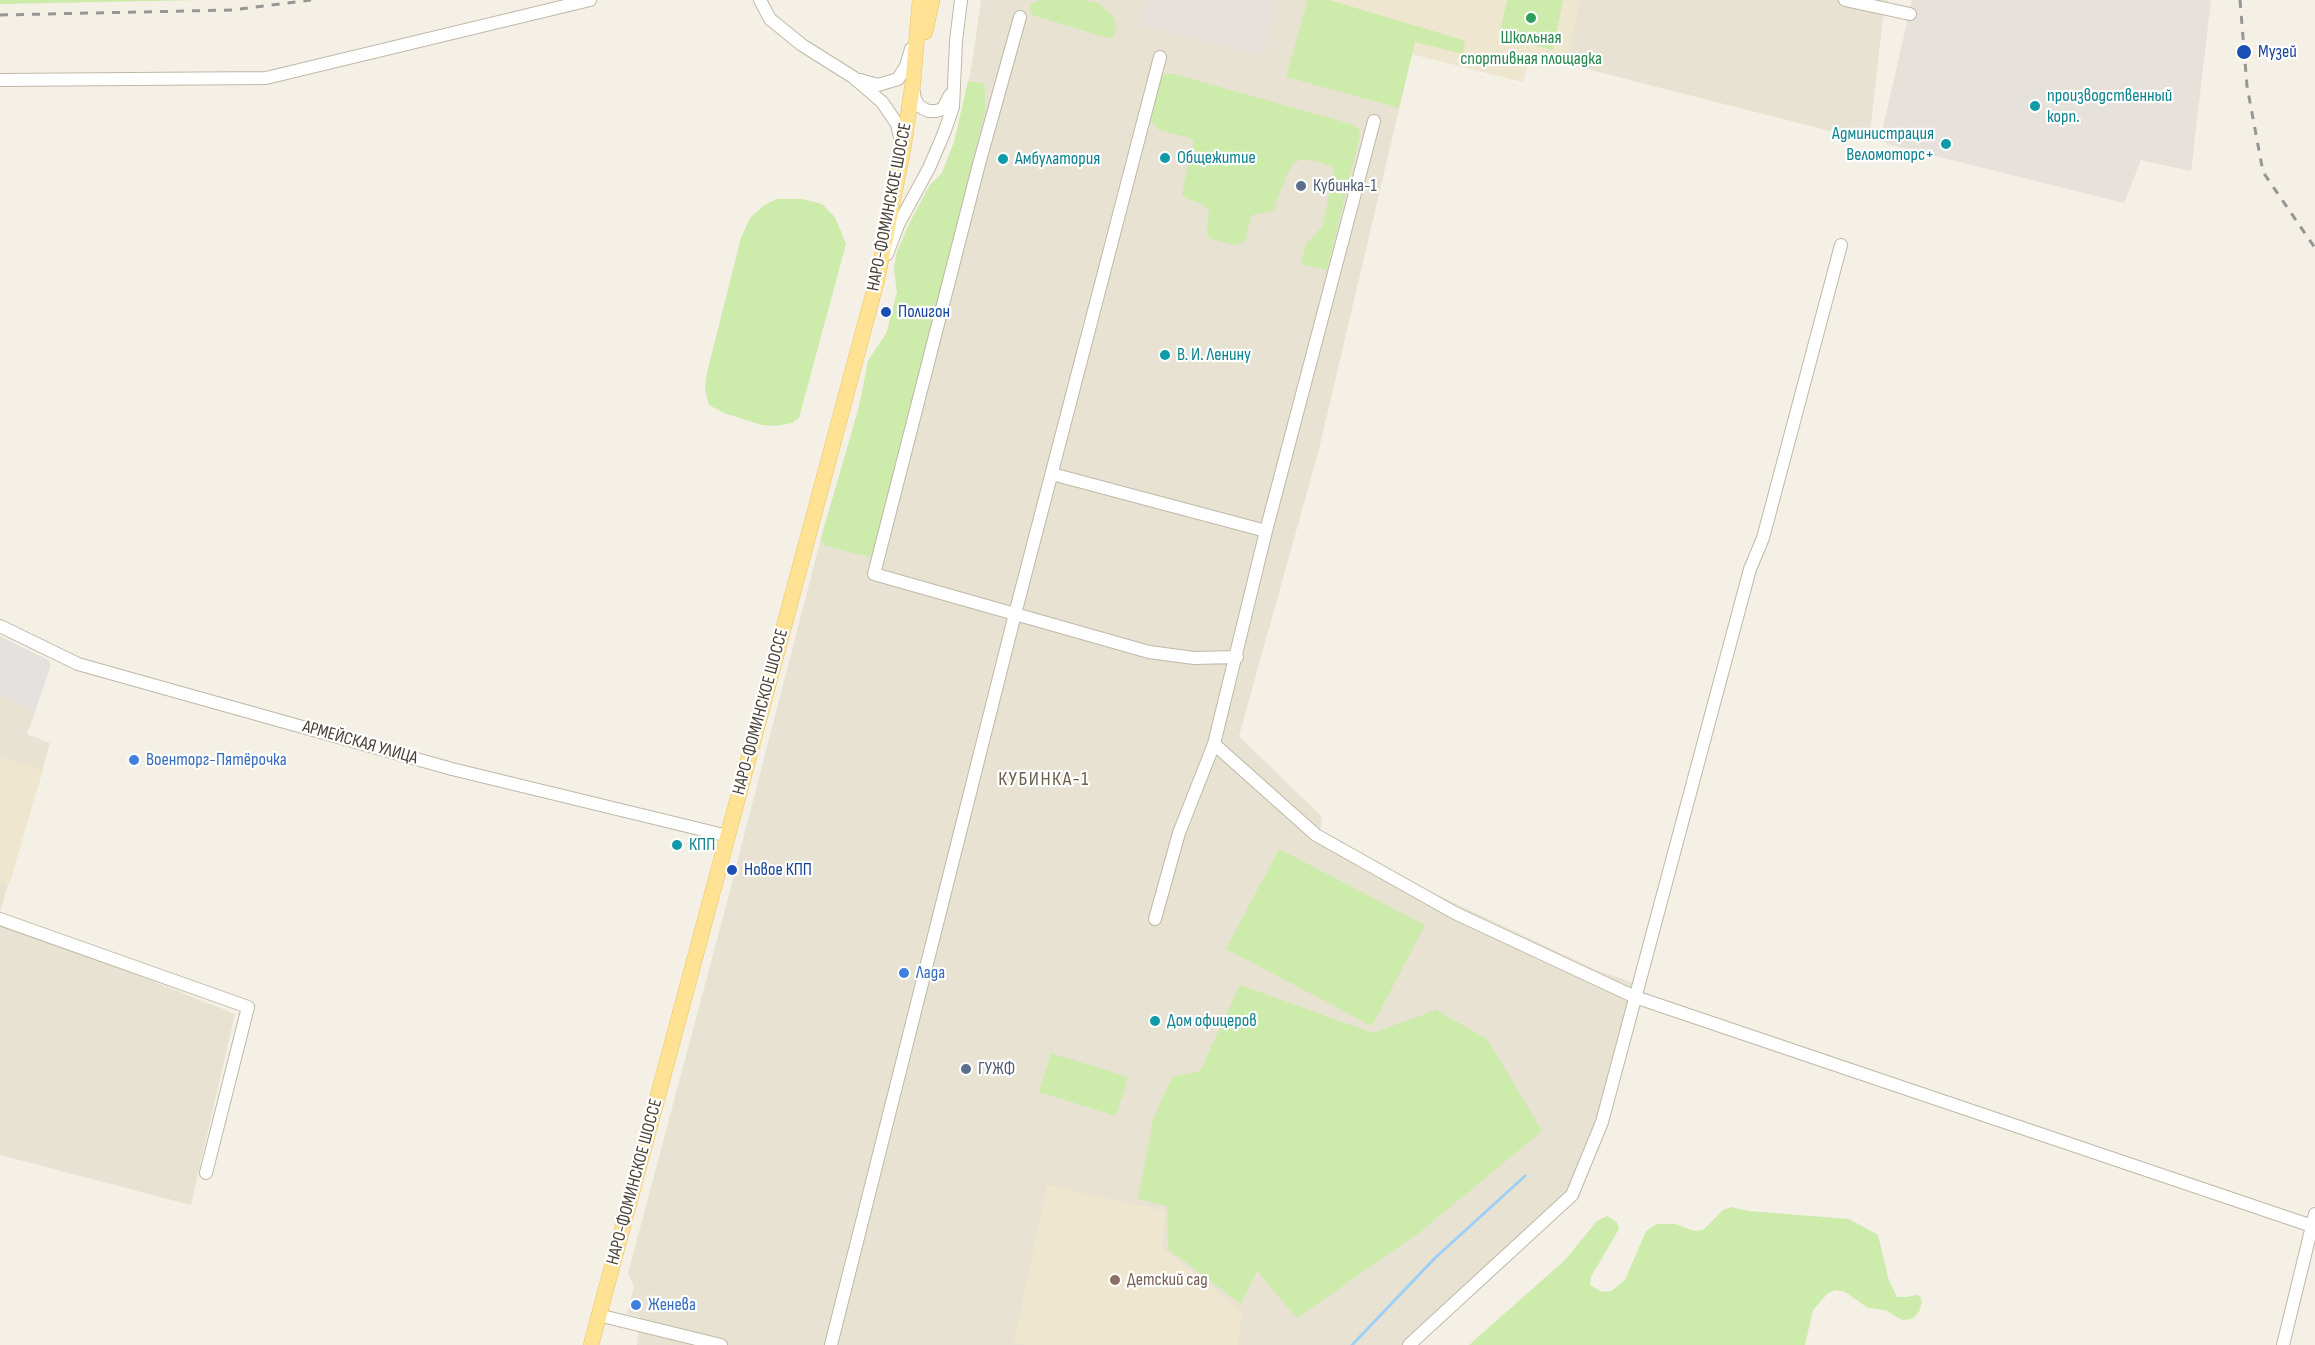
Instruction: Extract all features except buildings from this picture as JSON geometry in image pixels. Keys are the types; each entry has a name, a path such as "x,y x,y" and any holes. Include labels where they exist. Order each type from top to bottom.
{"main road":[{"name":"НАРО-ФОМИНСКОЕ ШОССЕ","path":"591,1345 877,280 903,150 913,79 920,0"},
{"name":"НАРО-ФОМИНСКОЕ ШОССЕ","path":"913,79 932,0"}],"street":[{"path":"0,80 266,78 590,0"},
{"path":"760,0 770,19 802,45 853,77 882,102 897,124 903,150"},
{"path":"877,280 898,225 929,168 953,106 961,0"},
{"path":"1845,0 1910,14"},
{"path":"1020,16 979,164 874,574 1149,652 1194,658 1237,657"},
{"path":"853,77 878,85 898,79 906,66 916,30"},
{"path":"831,1345 1015,614 1160,57"},
{"path":"913,79 915,99 919,106 928,111 943,108 954,82"},
{"path":"1155,919 1179,833 1214,744 1266,531 1374,121"},
{"path":"1409,1345 1572,1195 1602,1122 1750,569 1763,538 1841,246"},
{"path":"1052,474 1266,531"},
{"name":"АРМЕЙСКАЯ УЛИЦА","path":"0,626 78,664 452,769 728,836"},
{"path":"1214,744 1316,835 1455,913 1635,997 2314,1220 2283,1345"},
{"path":"0,919 248,1007 206,1173"},
{"path":"598,1315 721,1345"}],"shaded area":[{"name":"Кубинка-1","path":"981,0 1888,0 1884,9 1869,141 1530,56 1523,82 1412,54 1319,449 1239,736 1322,817 1319,836 1385,870 1596,970 1638,984 1602,1122 1572,1195 1409,1345 637,1345 640,1317 627,1314 634,1287 628,1273 821,538 859,407 868,361 887,332 897,292 894,268 897,252 930,185 942,173 954,142 964,108"},
{"path":"1145,0 1277,0 1263,56 1139,25"},
{"path":"1308,0 1580,0 1567,64 1530,56 1523,82 1412,54 1399,108 1286,77"},
{"path":"1912,0 2211,0 2191,171 2141,160 2124,203 1887,144 1881,136"},
{"path":"0,636 50,661 50,668 35,712 0,694"},
{"path":"0,694 35,712 27,734 50,743 0,912"},
{"path":"0,757 43,770 9,885 0,882"},
{"path":"0,924 57,943 235,1014 191,1205 0,1155"},
{"name":"Детский сад","path":"1047,1185 1165,1211 1162,1248 1243,1312 1237,1345 1026,1345 1014,1342"}],"green space":[{"path":"0,0 201,0 0,4"},
{"path":"1040,0 1083,0 1098,3 1113,16 1116,25 1115,34 1111,39 1032,15 1031,4"},
{"path":"1308,0 1329,0 1463,40 1465,45 1463,54 1415,42 1399,108 1286,77"},
{"name":"Школьная спортивная площадка","path":"1507,0 1563,0 1553,50 1499,37"},
{"path":"1164,74 1174,74 1351,124 1359,129 1360,136 1327,270 1301,264 1306,244 1322,227 1334,172 1332,167 1316,161 1302,159 1294,163 1287,174 1273,211 1255,214 1251,217 1245,242 1233,245 1209,238 1207,232 1209,211 1204,205 1183,197 1182,192 1194,141 1191,138 1159,130 1151,121 1161,77"},
{"path":"968,81 985,84 985,111 875,554 868,557 824,545 821,538 859,407 868,361 887,332 897,292 894,268 897,252 930,185 942,173 954,142"},
{"path":"777,199 802,199 822,204 835,217 846,244 799,418 792,423 775,426 762,425 724,413 709,405 705,390 707,372 741,238 750,218 763,206"},
{"path":"1279,849 1425,925 1372,1026 1226,949"},
{"path":"1240,985 1373,1033 1436,1010 1487,1039 1542,1131 1420,1232 1297,1318 1257,1271 1241,1304 1168,1249 1167,1206 1138,1199 1153,1120 1172,1077 1200,1071"},
{"path":"1051,1053 1128,1077 1116,1116 1039,1092"},
{"path":"1732,1207 1748,1211 1849,1219 1878,1235 1889,1281 1897,1297 1920,1296 1922,1302 1919,1312 1912,1319 1902,1320 1885,1310 1868,1308 1845,1292 1835,1290 1828,1293 1813,1310 1805,1345 1469,1345 1565,1260 1597,1221 1607,1216 1617,1222 1619,1229 1591,1277 1590,1285 1602,1292 1611,1291 1625,1280 1646,1231 1657,1224 1675,1224 1694,1231 1703,1230 1723,1210"}],"waterway":[{"path":"1352,1345 1435,1258 1525,1176"}],"railway":[{"path":"0,15 232,10 311,0"},
{"path":"2240,0 2247,86 2263,172 2315,248"}],"place":[{"name":"Школьная спортивная площадка","path":"1531,18"},
{"name":"Музей","path":"2244,52"},
{"name":"производственный корп.","path":"2035,106"},
{"name":"Администрация Веломоторс+","path":"1946,144"},
{"name":"Общежитие","path":"1165,158"},
{"name":"Амбулатория","path":"1003,159"},
{"name":"Кубинка-1","path":"1301,186"},
{"name":"Полигон","path":"886,312"},
{"name":"В. И. Ленину","path":"1165,355"},
{"name":"Военторг-Пятёрочка","path":"134,760"},
{"name":"КПП","path":"677,845"},
{"name":"Новое КПП","path":"732,870"},
{"name":"Лада","path":"904,973"},
{"name":"Дом офицеров","path":"1155,1021"},
{"name":"ГУЖФ","path":"966,1069"},
{"name":"Детский сад","path":"1115,1280"},
{"name":"Женева","path":"636,1305"}],"district":[{"name":"КУБИНКА-1","path":"1044,780"}]}
